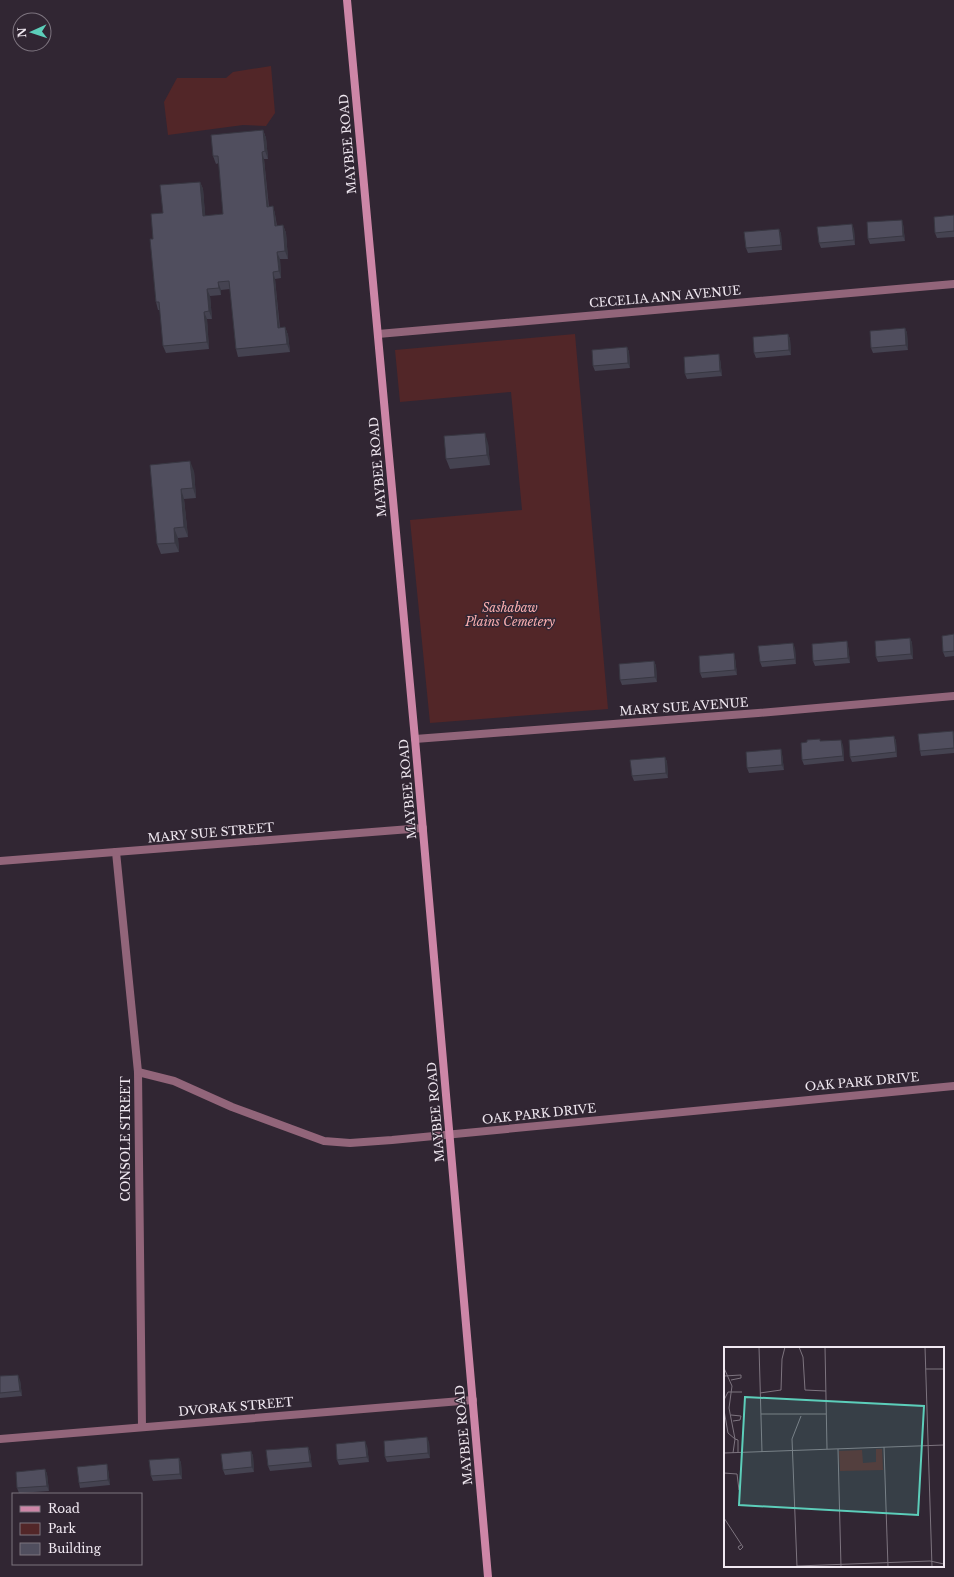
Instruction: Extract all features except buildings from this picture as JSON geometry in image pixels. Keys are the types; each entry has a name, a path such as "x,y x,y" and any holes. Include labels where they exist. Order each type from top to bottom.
{"main road":[{"name":"MAYBEE ROAD","path":"347,0 423,828 488,1577"}],"street":[{"name":"CECELIA ANN AVENUE","path":"378,334 954,284"},
{"name":"MARY SUE AVENUE","path":"415,739 758,714 954,696"},
{"name":"MARY SUE STREET","path":"0,861 423,828"},
{"name":"CONSOLE STREET","path":"116,852 138,1072 142,1427"},
{"name":"OAK PARK DRIVE","path":"138,1072 174,1081 232,1107 324,1141 350,1143 954,1086"},
{"name":"DVORAK STREET","path":"0,1439 473,1400"}],"green space":[{"path":"271,66 275,113 266,126 243,125 168,135 164,102 177,78 226,78 233,72"},
{"name":"Sashabaw Plains Cemetery","path":"575,334 608,709 430,723 410,520 522,510 511,392 400,402 395,350"}]}
